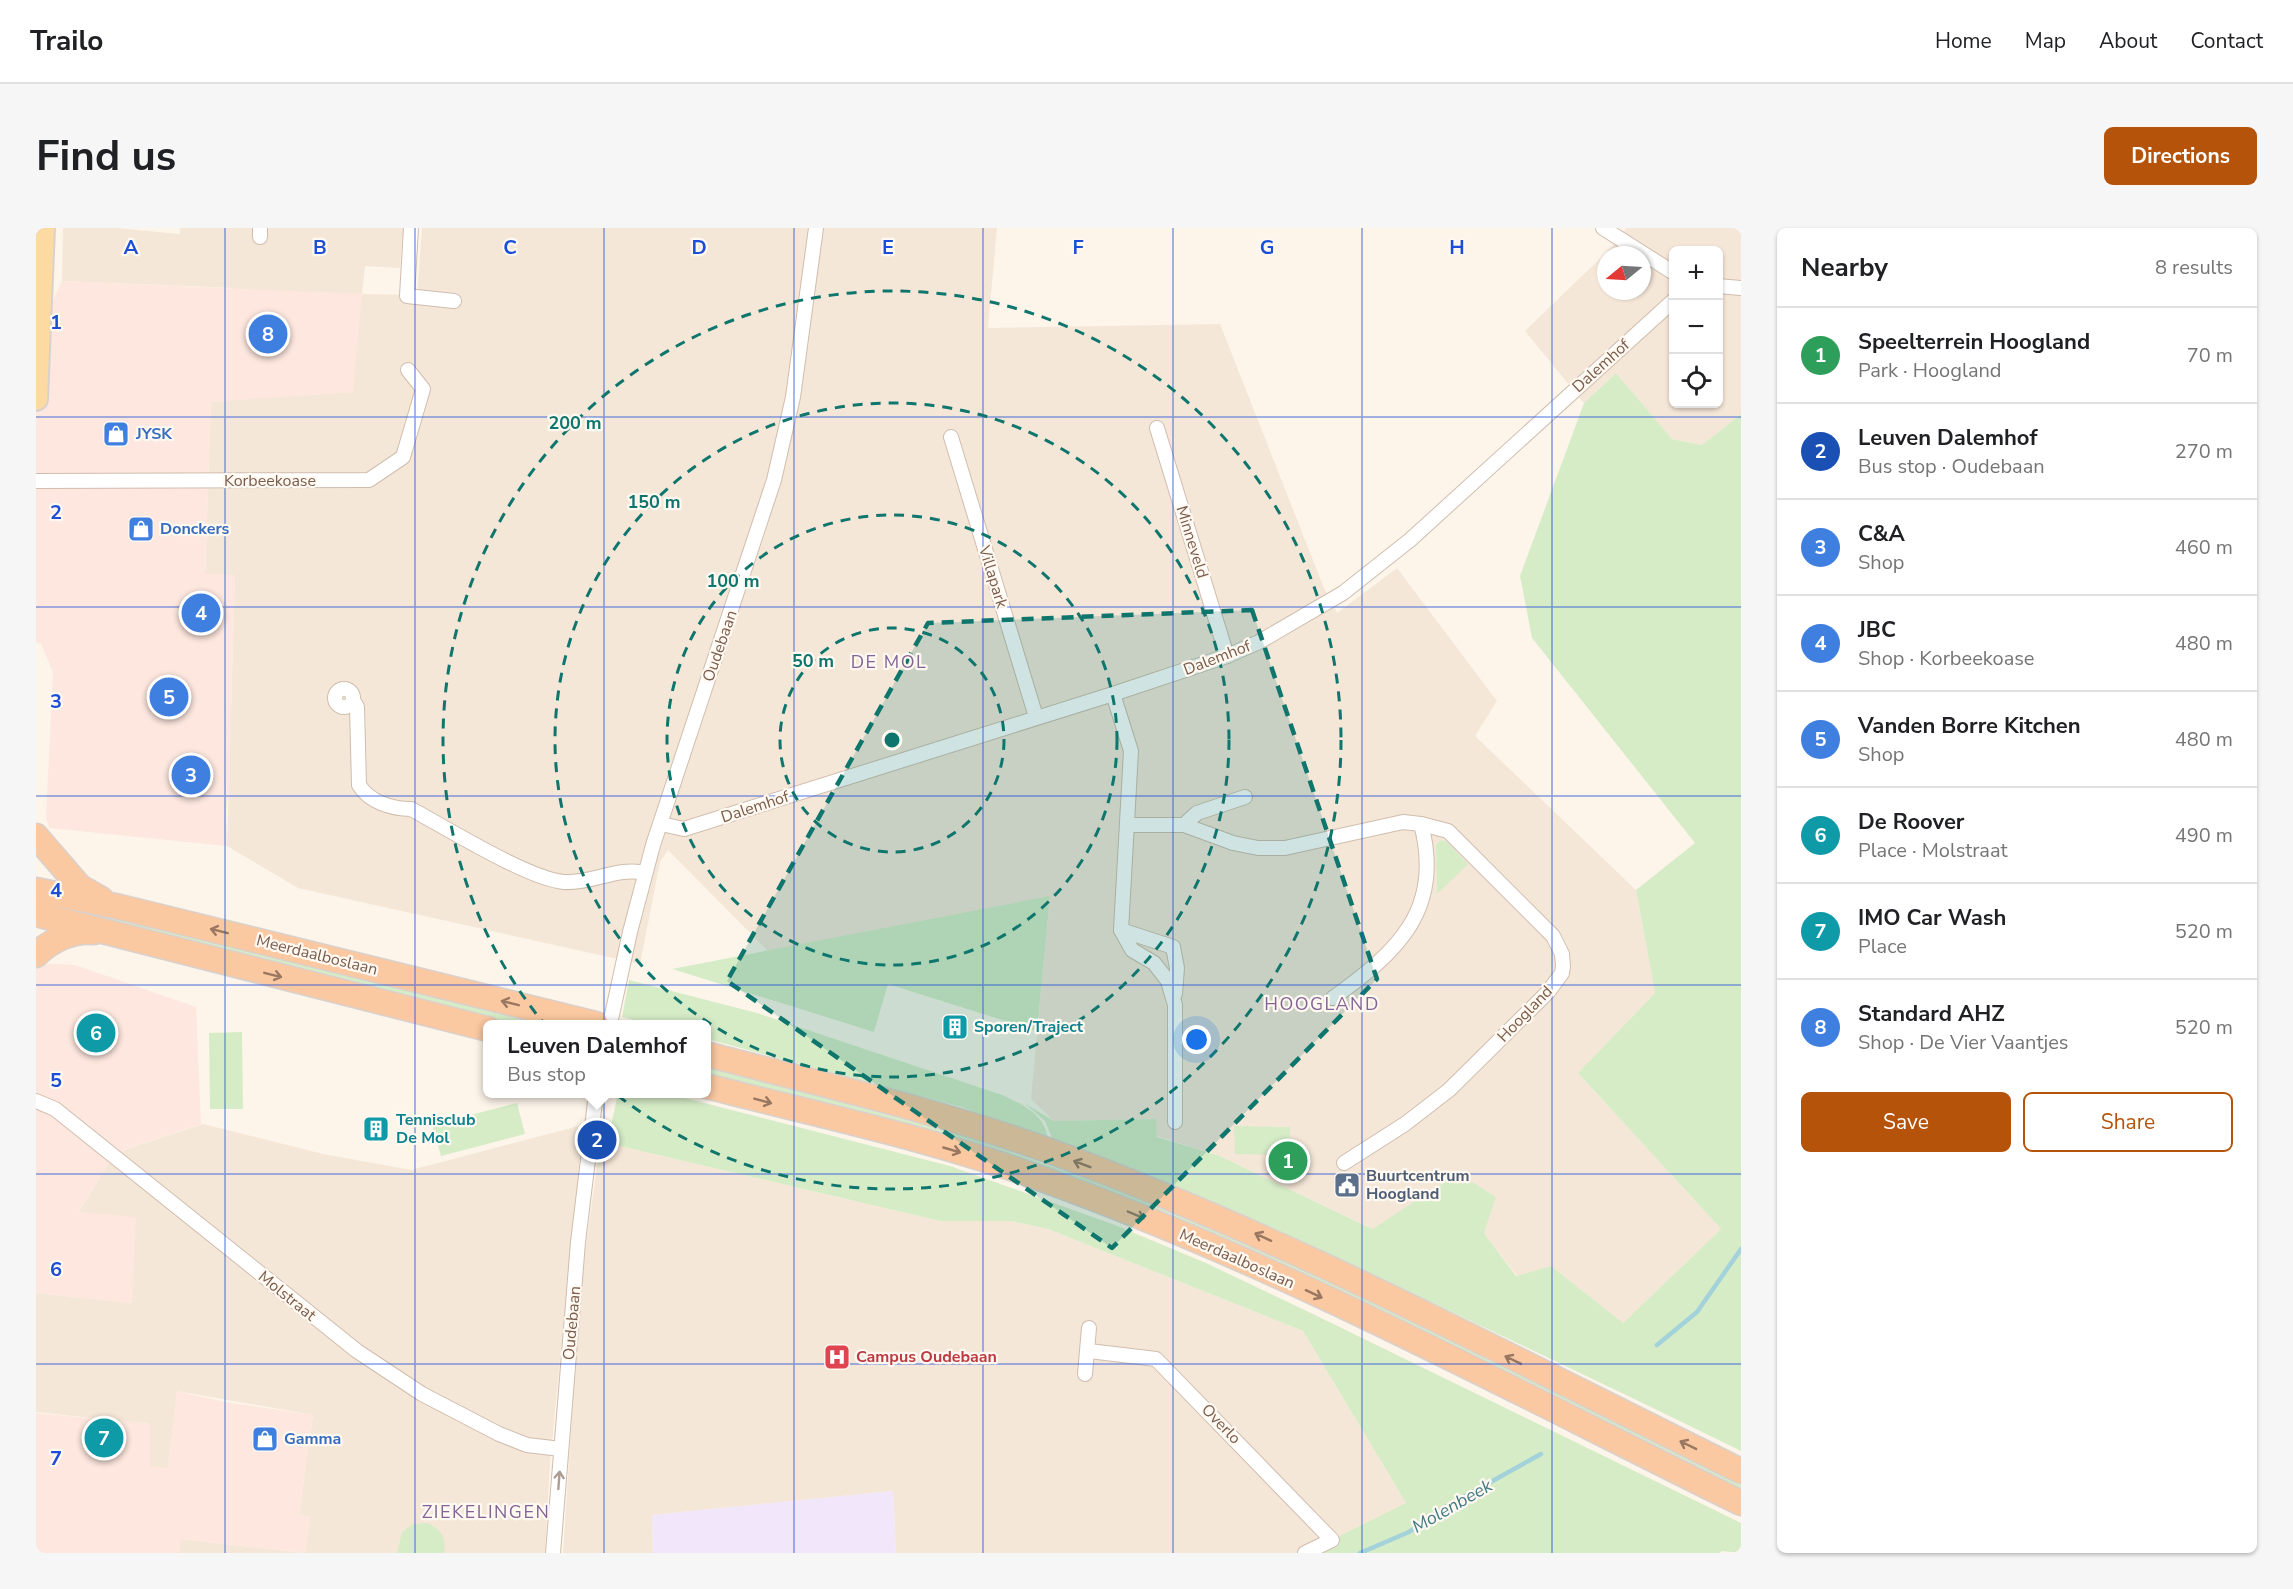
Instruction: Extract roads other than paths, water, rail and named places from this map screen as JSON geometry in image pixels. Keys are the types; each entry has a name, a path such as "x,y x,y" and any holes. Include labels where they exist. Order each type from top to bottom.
{"highway":[{"path":"36,836 80,887 120,907"},
{"name":"Meerdaalboslaan","path":"36,890 120,907 579,1020"},
{"name":"Meerdaalboslaan","path":"36,914 483,1028"},
{"path":"36,955 53,942 74,933 114,934"},
{"name":"Meerdaalboslaan","path":"711,1055 962,1122 1048,1151 1221,1219 1741,1471"},
{"name":"Meerdaalboslaan","path":"711,1087 951,1150 1040,1178 1123,1210 1282,1279 1741,1503"}],"main road":[{"path":"36,399 43,228"}],"street":[{"path":"411,228 407,296 454,301"},
{"name":"Oudebaan","path":"611,1020 645,873 774,480 793,397 816,228"},
{"path":"1603,228 1669,270"},
{"path":"1723,286 1741,288"},
{"name":"Dalemhof","path":"661,824 684,829 1113,694 1227,656 1259,642 1343,593 1402,547 1669,305"},
{"name":"Korbeekoase","path":"36,481 369,480 403,457 423,389 408,370"},
{"name":"Minneveld","path":"1157,428 1227,656"},
{"name":"Villapark","path":"951,436 1036,717"},
{"path":"1113,694 1131,751 1121,930 1132,950 1154,963 1168,981 1175,1005"},
{"path":"353,700 357,707 359,785 364,794 394,809 411,809 528,870 552,880 582,881 633,870 645,873"},
{"path":"1184,825 1197,813 1245,797"},
{"name":"Hoogland","path":"1127,825 1184,825 1233,843 1257,848 1286,848 1403,822 1449,831 1553,936 1562,954 1563,966 1562,973 1548,992 1449,1090 1405,1124 1344,1163"},
{"path":"1334,998 1396,948 1414,921 1423,897 1426,867 1427,845 1421,824"},
{"path":"1121,930 1138,938 1173,947 1177,968 1175,1122"},
{"name":"Oudebaan","path":"553,1553 578,1242 596,1098"},
{"name":"Molstraat","path":"36,1101 55,1109 334,1334 422,1394 511,1440 561,1449"},
{"path":"1085,1374 1089,1351 1089,1328"},
{"name":"Overlo","path":"1089,1351 1156,1359 1332,1540 1305,1553"}],"waterway":[{"name":"Molenbeek","path":"1657,1345 1697,1312 1741,1249"},
{"name":"Molenbeek","path":"1360,1553 1409,1532 1442,1509 1541,1454"}],"place":[{"name":"Standard AHZ","path":"268,334"},
{"name":"JYSK","path":"116,434"},
{"name":"Donckers","path":"141,529"},
{"name":"JBC","path":"201,613"},
{"name":"Vanden Borre Kitchen","path":"169,697"},
{"name":"C&A","path":"191,775"},
{"name":"Sporen/Traject","path":"955,1027"},
{"name":"De Roover","path":"96,1033"},
{"name":"Tennisclub De Mol","path":"376,1129"},
{"name":"Leuven Dalemhof","path":"597,1140"},
{"name":"Speelterrein Hoogland","path":"1288,1161"},
{"name":"Buurtcentrum Hoogland","path":"1347,1185"},
{"name":"Campus Oudebaan","path":"837,1357"},
{"name":"IMO Car Wash","path":"104,1438"},
{"name":"Gamma","path":"265,1439"}],"district":[{"name":"DE MOL","path":"889,662"},
{"name":"HOOGLAND","path":"1322,1004"},
{"name":"ZIEKELINGEN","path":"486,1512"}]}
